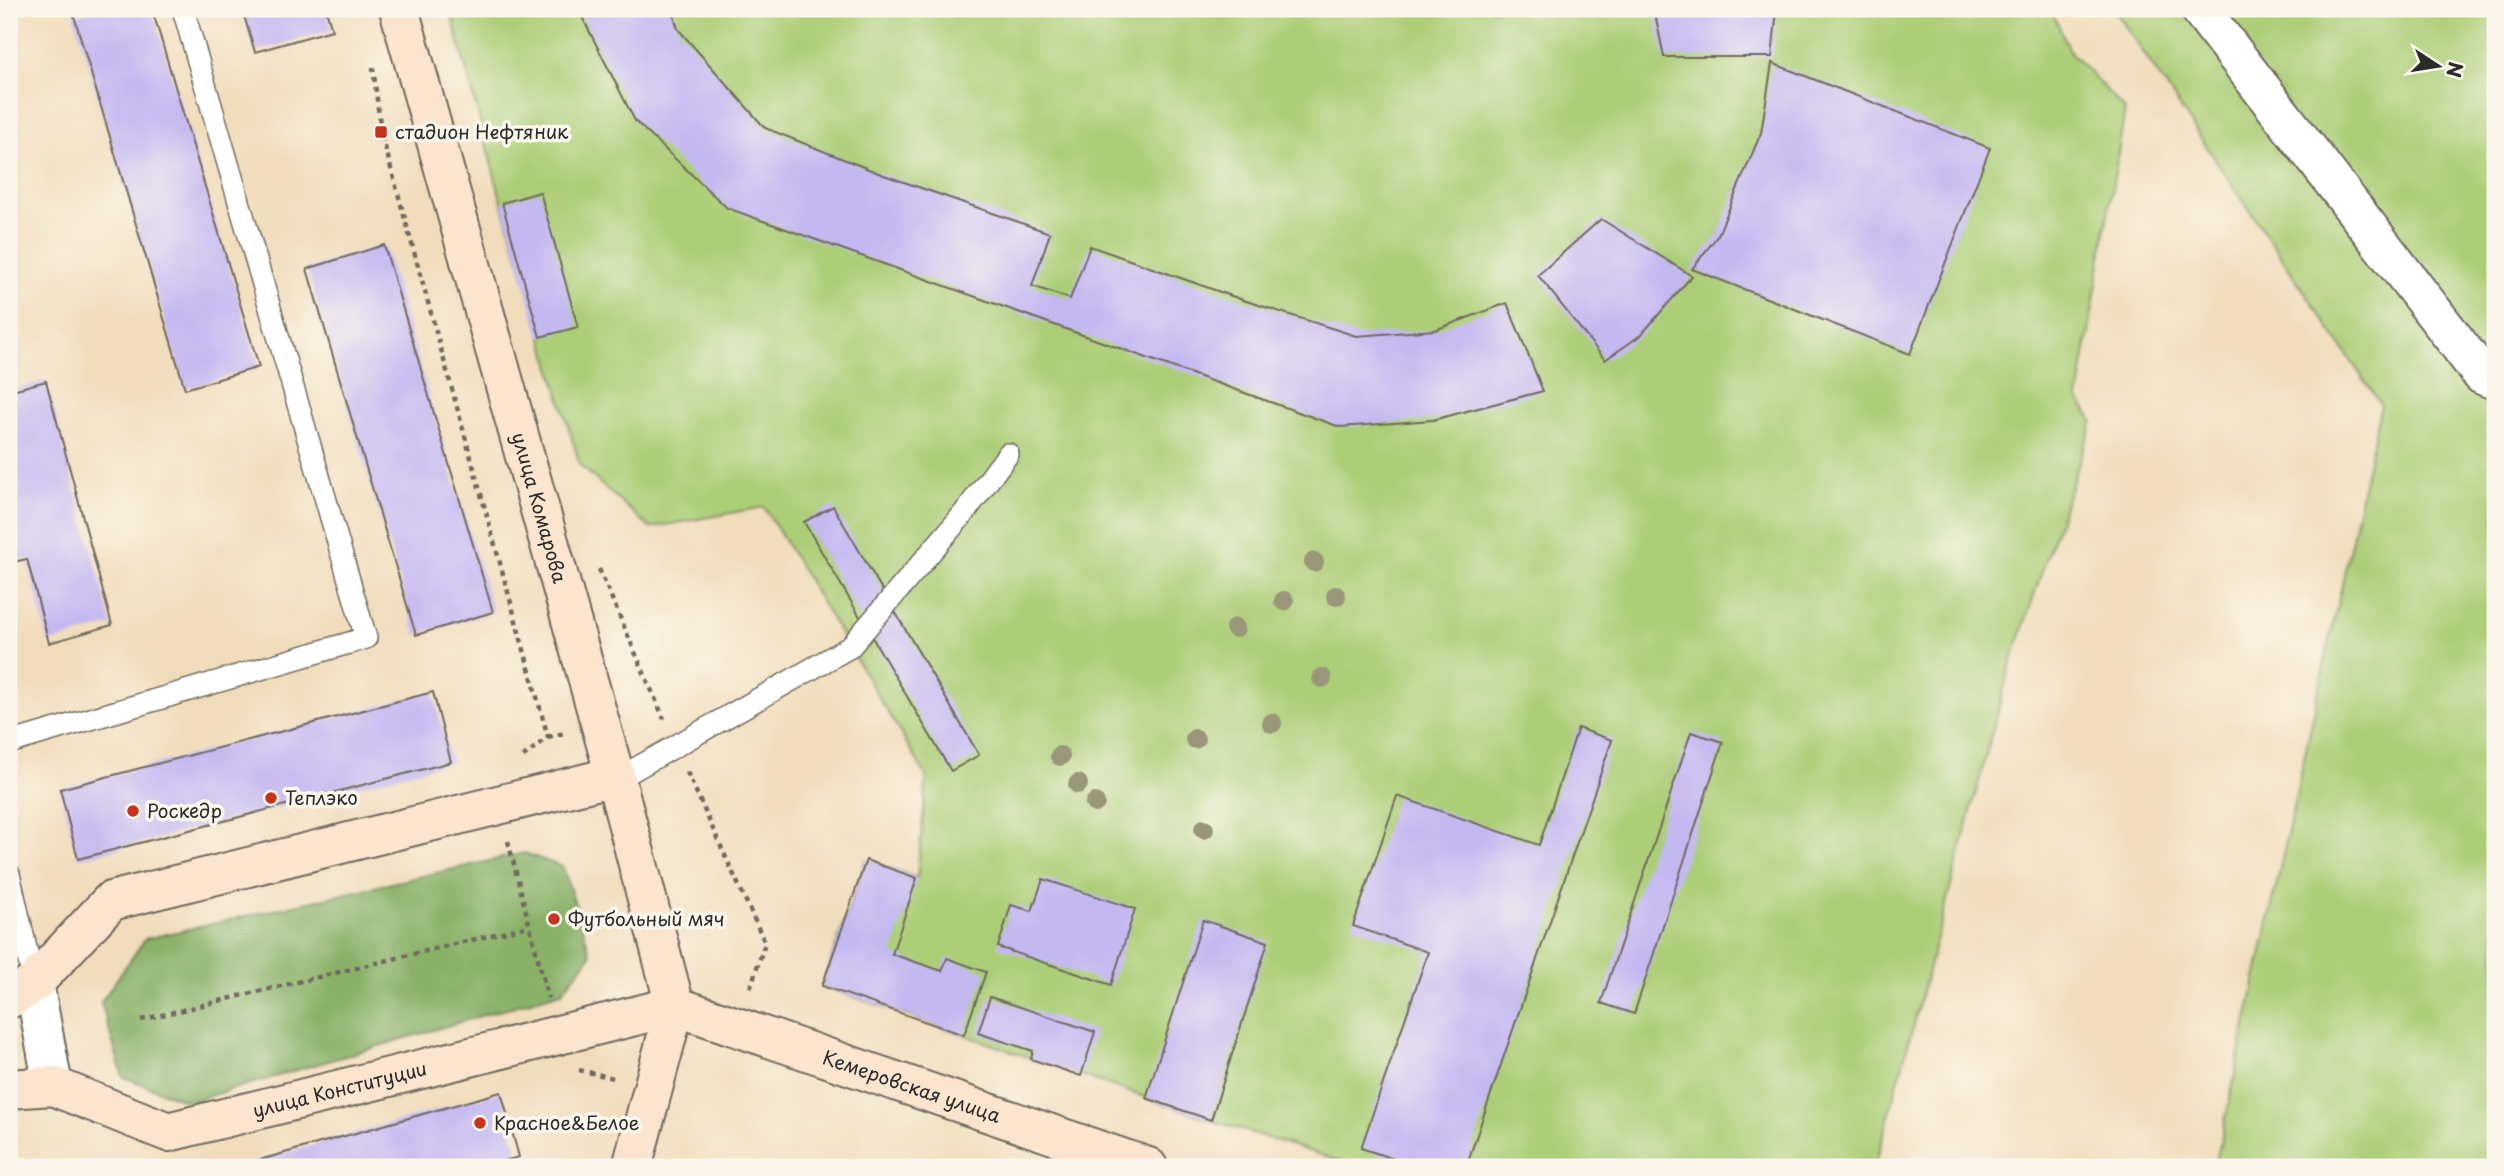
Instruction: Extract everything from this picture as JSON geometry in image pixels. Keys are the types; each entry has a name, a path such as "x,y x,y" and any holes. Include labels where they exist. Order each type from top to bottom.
{"main road":[{"name":"улица Комарова","path":"399,9 615,776 675,1006"},
{"path":"21,991 111,901 615,776"},
{"path":"632,1167 675,1006"},
{"name":"улица Конституции","path":"9,1089 53,1086 167,1132 675,1006"},
{"name":"Кемеровская улица","path":"675,1006 1148,1167"}],"street":[{"path":"2200,9 2482,374 2495,380"},
{"path":"21,991 53,1086"}],"lane":[{"path":"9,743 366,638 183,9"},
{"path":"615,776 628,773 850,647 965,512 1008,454"},
{"path":"9,874 21,991"}],"path":[{"path":"596,561 765,943 748,997"},
{"path":"505,830 550,1004"},
{"path":"141,1020 529,926"}],"green space":[{"path":"450,9 2051,9 2071,53 2125,110 2078,398 2093,421 2010,666 1875,1167 1359,1167 1211,1120 822,986 866,860 917,878 927,777 764,507 650,528 580,465 502,203"},
{"path":"2114,9 2495,9 2495,1167 2215,1167 2381,405"},
{"path":"524,853 563,867 591,955 562,992 189,1102 123,1077 101,1002 145,939"}],"building":[{"path":"98,9 152,9 259,367 185,389 74,16"},
{"path":"242,9 326,9 332,30 255,52"},
{"path":"578,9 672,9 678,29 765,128 881,174 1050,233 1032,286 1070,299 1090,246 1243,300 1356,336 1435,330 1507,303 1543,391 1433,420 1340,427 727,208 635,121"},
{"path":"1654,9 1777,9 1772,57 1664,57"},
{"path":"1772,63 1990,148 1910,354 1692,269 1718,235 1761,133"},
{"path":"540,192 578,327 540,337 502,203"},
{"path":"1601,219 1692,276 1641,335 1605,360 1538,275"},
{"path":"384,245 493,612 416,635 307,269"},
{"path":"46,381 112,625 49,643 27,559 9,563 9,391"},
{"path":"833,506 979,755 951,771 804,522"},
{"path":"9,692 17,721 9,723"},
{"path":"433,692 451,762 78,859 60,789"},
{"path":"1578,728 1612,740 1466,1167 1418,1167 1361,1148 1428,952 1353,926 1397,796 1539,845"},
{"path":"1691,732 1723,742 1634,1014 1601,1003"},
{"path":"866,860 917,878 892,954 942,971 947,958 986,972 964,1035 822,986"},
{"path":"1043,879 1135,909 1111,985 998,947 1011,905 1032,911"},
{"path":"1203,920 1268,942 1211,1120 1146,1098"},
{"path":"990,997 1095,1032 1081,1076 1031,1059 1033,1051 978,1033"},
{"path":"501,1092 519,1157 483,1167 235,1167"},
{"path":"867,1163 879,1167 856,1167"}],"place":[{"name":"стадион Нефтяник","path":"381,132"},
{"name":"Теплэко","path":"271,798"},
{"name":"Роскедр","path":"133,811"},
{"name":"Футбольный мяч","path":"554,919"},
{"name":"Красное&Белое","path":"480,1123"}]}
